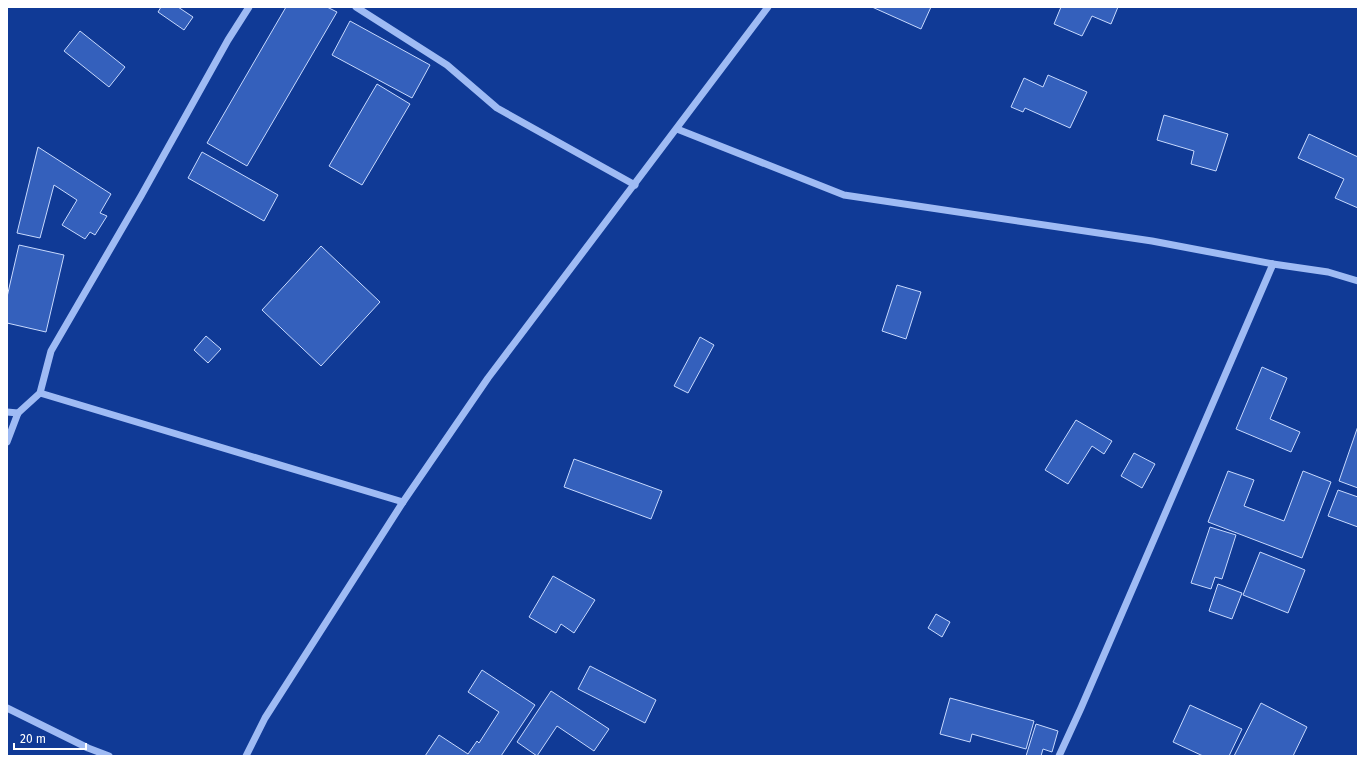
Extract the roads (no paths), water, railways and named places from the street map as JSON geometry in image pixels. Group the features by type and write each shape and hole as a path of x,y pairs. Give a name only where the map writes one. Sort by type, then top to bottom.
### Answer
{"street":[{"path":"7,442 18,413 40,393 51,352 141,196 228,40 249,7"},
{"path":"356,7 447,65 497,108 635,184"},
{"path":"246,756 265,718 403,502 488,378 768,7"},
{"path":"677,129 844,195 1152,241 1273,264 1328,272 1358,281"},
{"path":"1059,756 1273,264"},
{"path":"40,393 403,502"},
{"path":"7,412 18,413"},
{"path":"7,708 88,748 109,756"}]}
